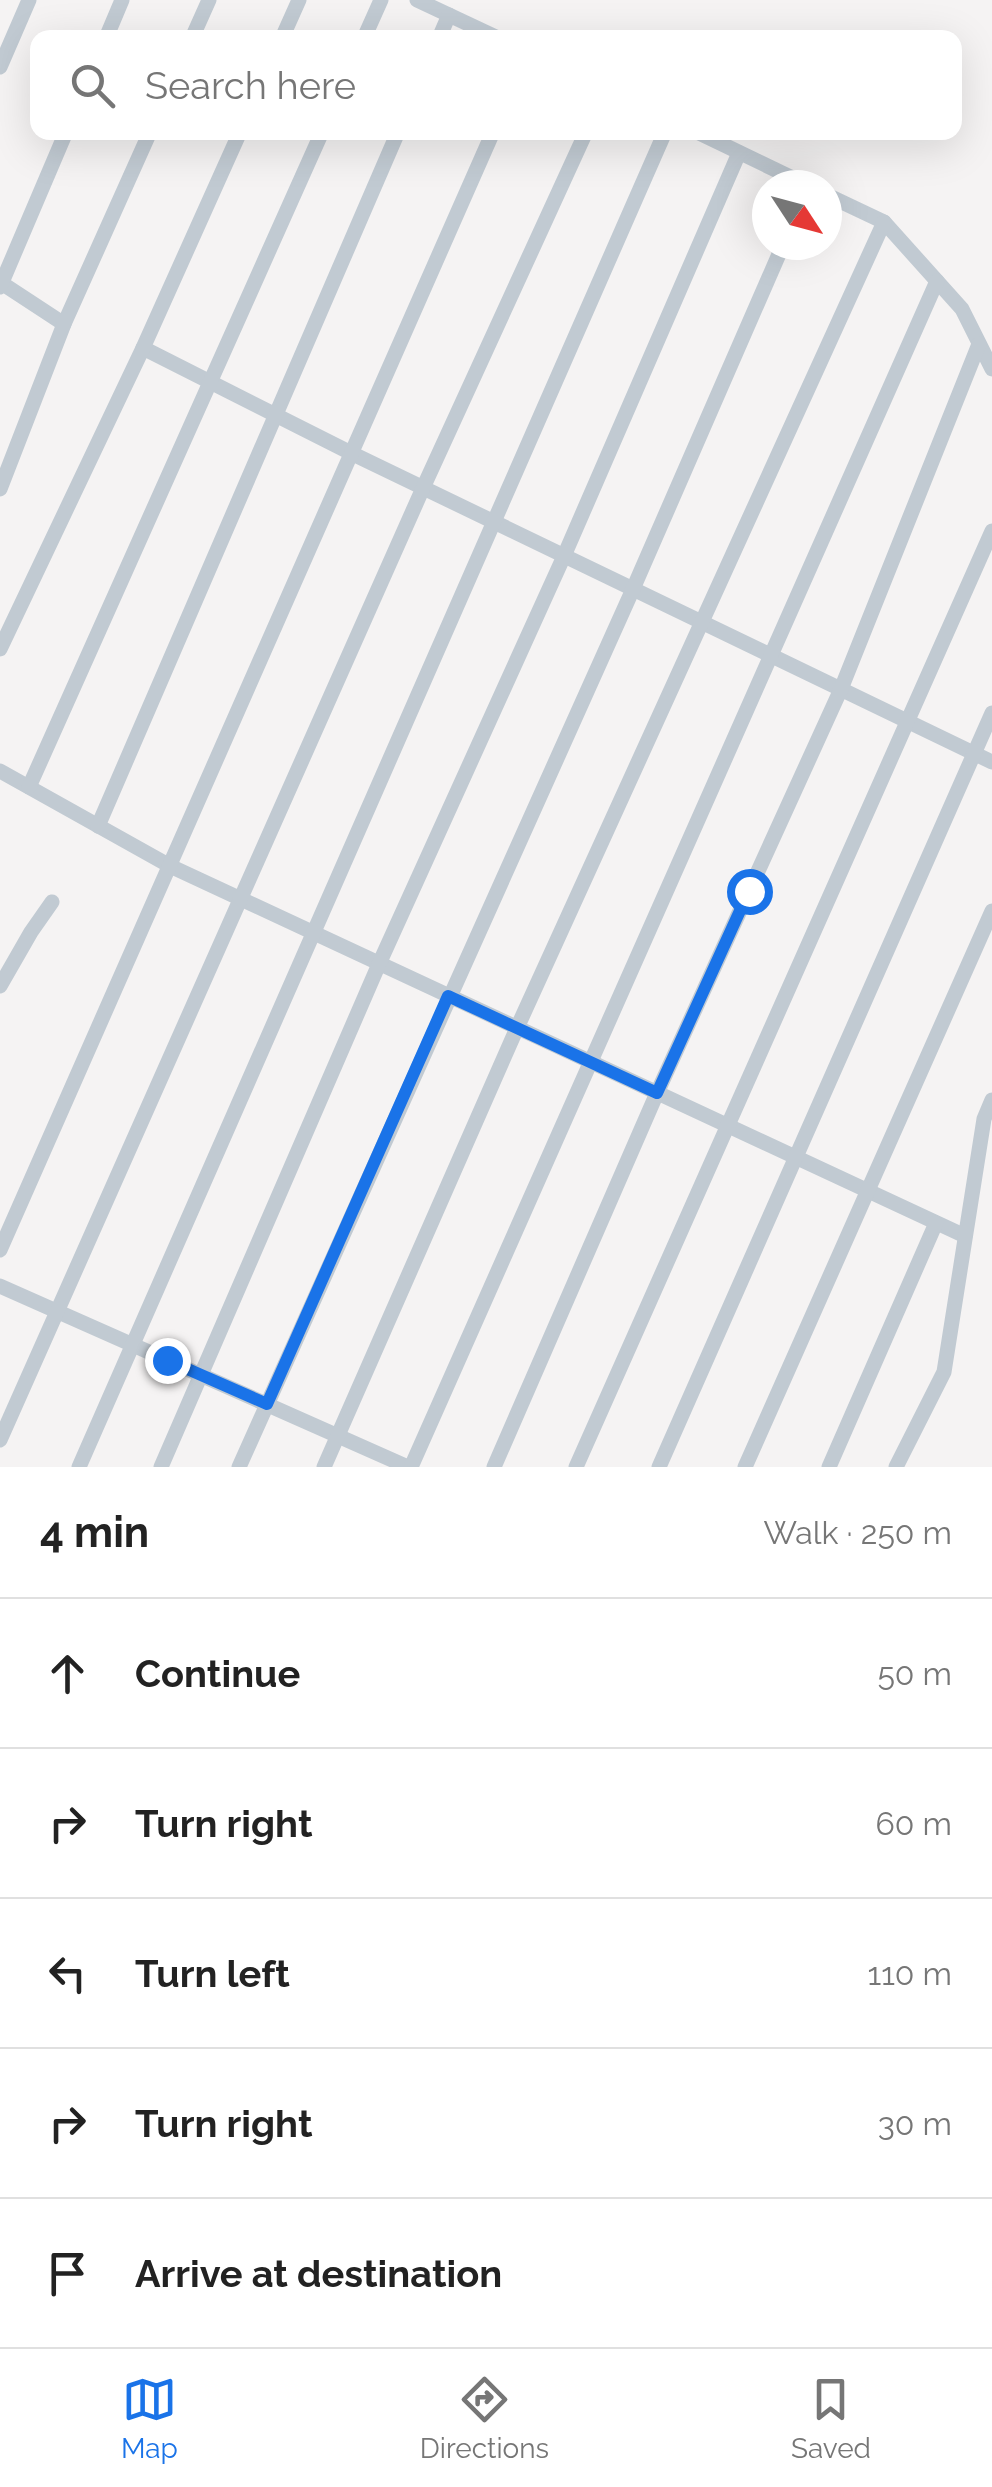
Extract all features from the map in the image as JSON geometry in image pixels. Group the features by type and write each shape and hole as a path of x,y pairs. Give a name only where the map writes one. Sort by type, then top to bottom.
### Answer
{"lane":[{"path":"0,67 29,0"},
{"path":"109,30 122,0"},
{"path":"196,30 209,0"},
{"path":"286,30 299,0"},
{"path":"368,30 381,0"},
{"path":"417,0 481,30"},
{"path":"443,30 449,15"},
{"path":"63,140 1,284 64,324"},
{"path":"0,490 64,324 146,140"},
{"path":"0,649 236,140"},
{"path":"29,787 318,140"},
{"path":"98,826 394,140"},
{"path":"0,1250 489,140"},
{"path":"0,1440 423,488 582,140"},
{"path":"79,1467 662,140"},
{"path":"713,140 775,170"},
{"path":"161,1467 738,152"},
{"path":"842,202 884,222 962,309 992,369"},
{"path":"324,1467 517,1028 884,222"},
{"path":"240,1467 776,260"},
{"path":"0,1286 409,1467 936,281"},
{"path":"494,1467 657,1093 841,689 980,344"},
{"path":"143,348 352,454 992,762"},
{"path":"576,1467 992,532"},
{"path":"659,1467 992,713"},
{"path":"0,771 170,866 965,1236"},
{"path":"0,986 52,902"},
{"path":"745,1467 992,911"},
{"path":"896,1467 944,1372 984,1119 992,1100"},
{"path":"829,1467 936,1223"}],"route":[{"path":"167,1360 267,1404 448,996 657,1093 749,891"}]}
